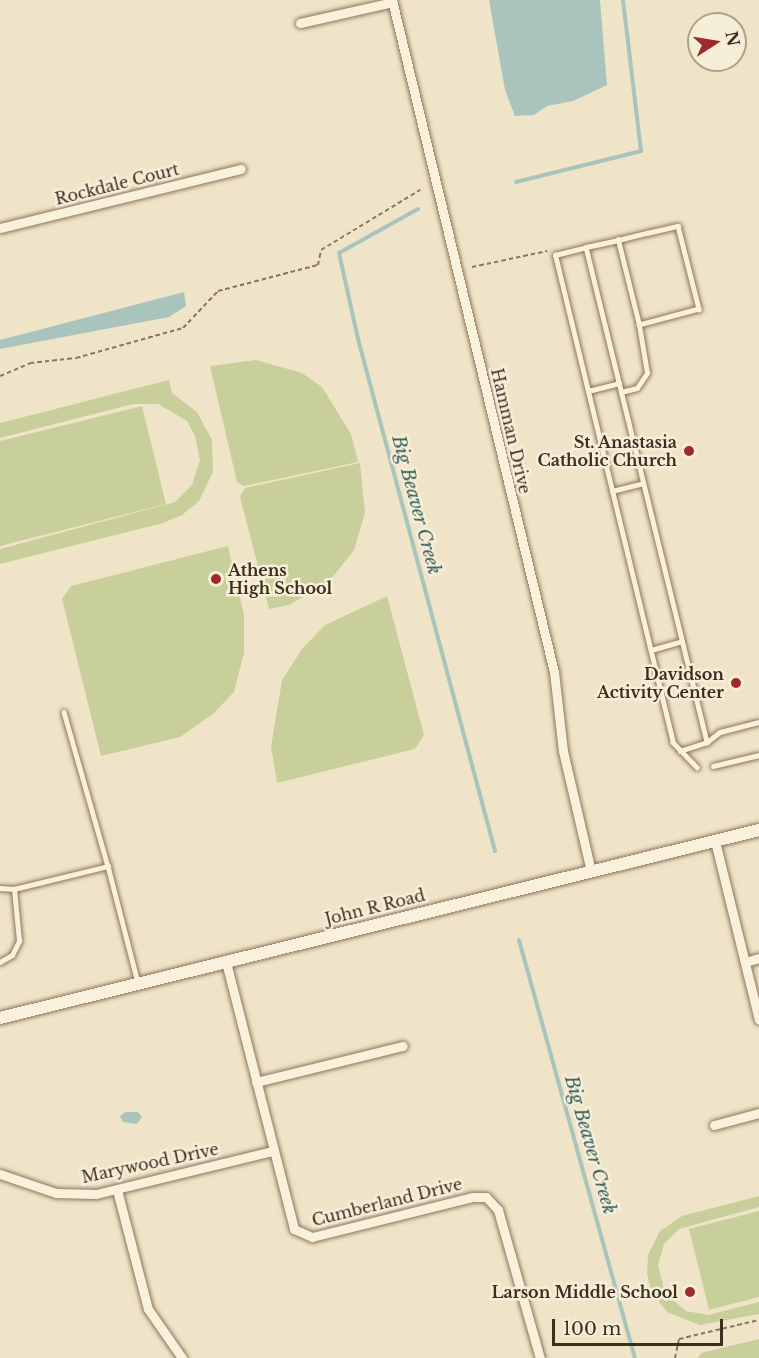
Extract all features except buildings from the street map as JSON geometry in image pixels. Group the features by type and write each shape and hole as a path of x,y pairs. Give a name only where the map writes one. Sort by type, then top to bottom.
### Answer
{"main road":[{"name":"John R Road","path":"0,1018 759,830"}],"street":[{"path":"300,23 392,1"},
{"name":"Hamman Drive","path":"392,1 554,672 563,751 591,871"},
{"name":"Rockdale Court","path":"0,228 242,169"},
{"path":"715,841 759,1020"},
{"path":"745,962 759,958"},
{"name":"Cumberland Drive","path":"226,962 291,1222 306,1237 473,1197 491,1200 498,1210 540,1358"},
{"path":"256,1082 403,1046"},
{"path":"714,1125 759,1113"},
{"name":"Marywood Drive","path":"0,1174 56,1193 83,1195 117,1190 273,1151"},
{"path":"117,1190 148,1309 182,1358"}],"lane":[{"path":"639,325 699,309 678,226 555,255 674,743 698,768"},
{"path":"618,240 639,325 647,373 637,388 621,392"},
{"path":"586,247 707,742"},
{"path":"588,392 619,383"},
{"path":"612,491 643,483"},
{"path":"651,651 682,641"},
{"path":"64,712 108,866 138,984"},
{"path":"680,751 707,742 720,732 759,722"},
{"path":"713,766 759,755"},
{"path":"0,888 14,889 108,866"},
{"path":"0,962 12,955 19,941 14,889"}],"path":[{"path":"0,376 30,363 76,358 183,327 218,291 318,265 321,250 420,190"},
{"path":"472,267 545,250 555,255"},
{"path":"675,1358 679,1339 759,1320"}],"green space":[{"path":"256,360 302,373 322,387 351,434 358,462 244,486 237,482 210,366"},
{"path":"169,380 172,393 197,412 212,440 213,472 199,501 182,515 163,523 0,564 0,549 175,502 192,485 200,460 195,436 187,421 158,404 133,404 0,438 0,423"},
{"path":"142,406 166,504 0,546 0,441"},
{"path":"360,463 365,513 354,550 328,583 289,605 269,609 240,497 245,488"},
{"path":"228,546 244,615 244,653 234,692 213,714 180,737 101,756 62,599 71,586"},
{"path":"387,596 424,735 415,749 277,783 271,747 282,680 302,649 325,625"},
{"path":"759,1196 759,1207 679,1229 664,1244 658,1265 665,1293 686,1311 708,1315 759,1302 759,1314 700,1325 667,1312 651,1291 647,1273 648,1255 660,1231 682,1216"},
{"path":"759,1211 759,1297 709,1310 689,1229"},
{"path":"759,1339 759,1358 698,1358 701,1353"}],"water":[{"path":"489,0 600,0 607,85 573,101 547,106 534,115 515,116 505,90"},
{"path":"184,292 186,306 169,317 0,349 0,340"},
{"path":"126,1112 138,1112 142,1117 137,1124 123,1122 120,1116"}],"waterway":[{"name":"Big Beaver Creek","path":"516,182 641,151 623,0"},
{"name":"Big Beaver Creek","path":"418,209 339,253 358,339 495,851"},
{"name":"Big Beaver Creek","path":"519,940 635,1358"}],"place":[{"name":"St. Anastasia Catholic Church","path":"689,451"},
{"name":"Athens High School","path":"216,579"},
{"name":"Davidson Activity Center","path":"736,683"},
{"name":"Larson Middle School","path":"690,1292"}]}
